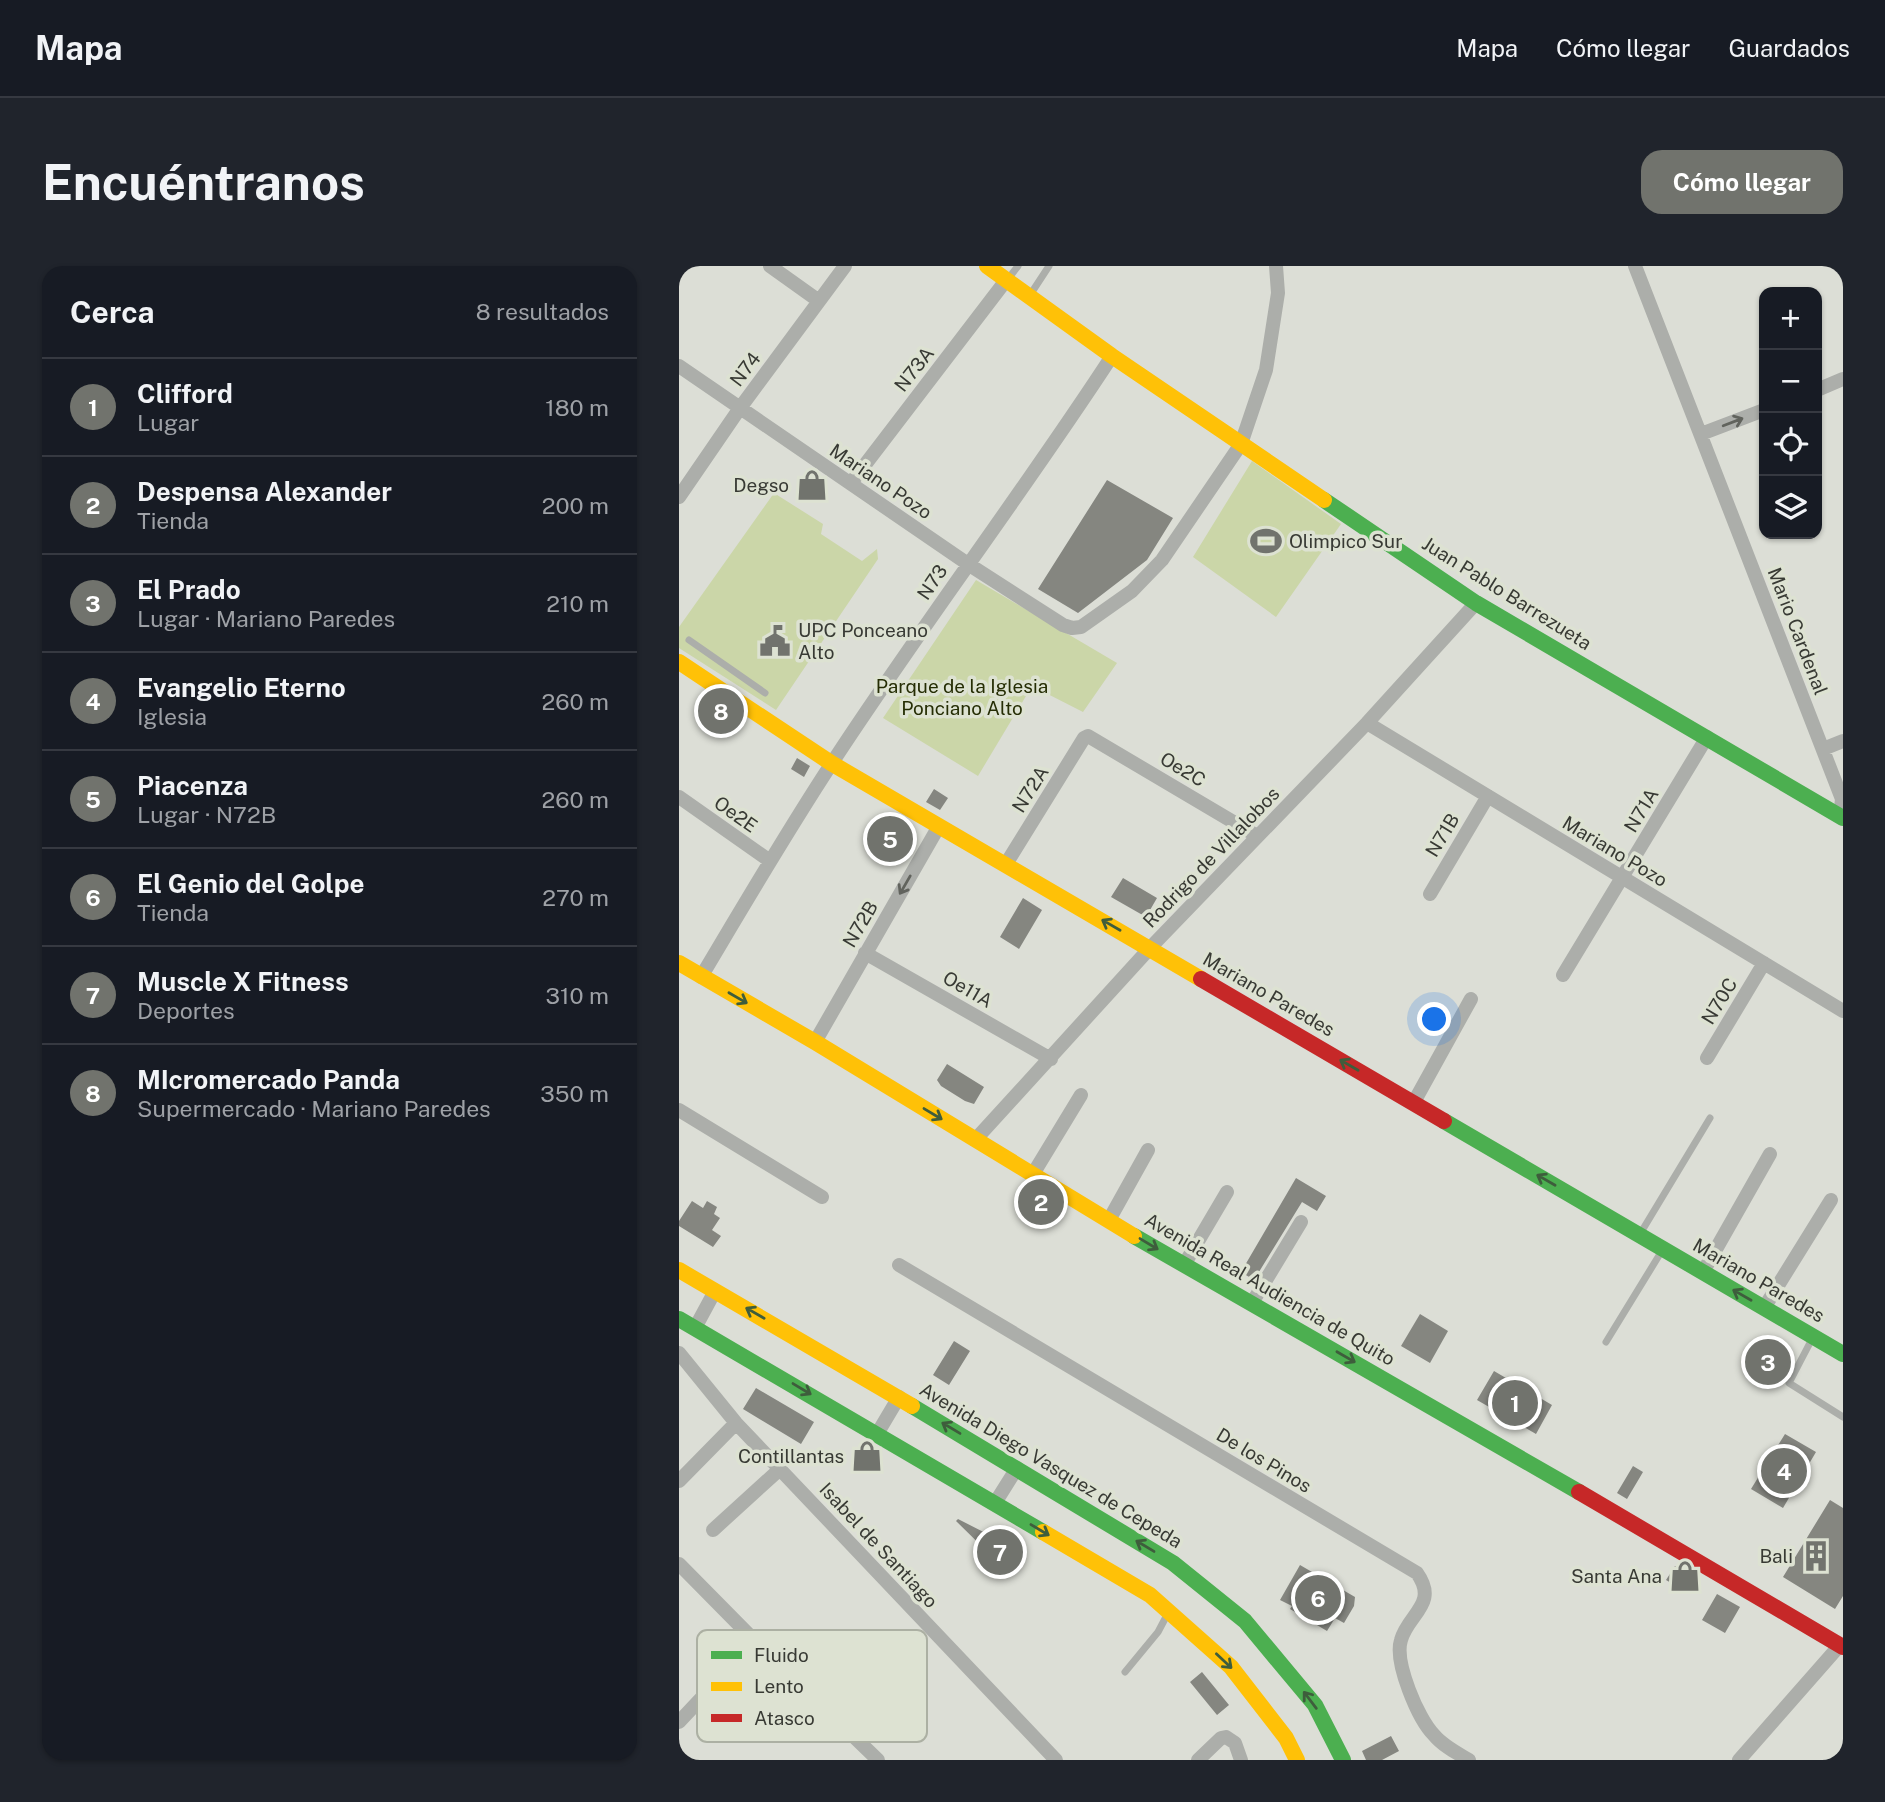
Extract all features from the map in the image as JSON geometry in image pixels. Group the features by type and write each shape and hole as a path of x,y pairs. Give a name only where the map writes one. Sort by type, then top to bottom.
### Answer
{"main road":[{"name":"Juan Pablo Barrezueta","path":"987,266 1112,356 1476,603 1840,816"},
{"name":"Mariano Paredes","path":"679,662 831,763 1663,1249 1704,1269 1843,1354"},
{"name":"Avenida Real Audiencia de Quito","path":"679,963 1184,1265 1842,1645"},
{"name":"Avenida Diego Vasquez de Cepeda","path":"679,1270 899,1397 1173,1563 1245,1621 1315,1704 1343,1760"},
{"path":"679,1319 1150,1595 1231,1667 1286,1738 1297,1760"}],"street":[{"path":"770,266 819,301"},
{"name":"N74","path":"679,497 740,408 845,266"},
{"path":"1241,444 1266,370 1278,293 1276,266"},
{"name":"Mario Cardenal","path":"1635,266 1842,799 1840,816"},
{"name":"N73A","path":"851,483 1007,279"},
{"name":"N73","path":"701,977 831,763 968,564 1044,460 1112,356"},
{"name":"Mariano Pozo","path":"679,366 968,564 1063,625 1072,628 1081,627 1101,615 1132,591 1154,568 1182,533 1241,444"},
{"path":"1822,388 1843,379"},
{"path":"1702,434 1759,412"},
{"name":"Rodrigo de Villalobos","path":"975,1140 1150,948 1367,723 1476,603"},
{"name":"Mariano Pozo","path":"1367,723 1843,1012"},
{"name":"Oe2C","path":"1088,736 1258,836"},
{"name":"N72A","path":"1006,864 1084,738 1088,736"},
{"name":"N71A","path":"1563,975 1707,737"},
{"path":"1823,750 1843,741"},
{"name":"N71B","path":"1430,894 1488,796"},
{"name":"Oe2E","path":"679,797 770,861"},
{"name":"N72B","path":"815,1042 939,826"},
{"name":"Oe11A","path":"866,953 1051,1059"},
{"name":"N70C","path":"1707,1058 1764,964"},
{"path":"1413,1102 1471,999"},
{"path":"1033,1174 1081,1095"},
{"path":"679,1110 822,1197"},
{"path":"1109,1220 1148,1150"},
{"path":"1704,1269 1770,1154"},
{"path":"1184,1265 1227,1192"},
{"path":"1764,1308 1831,1200"},
{"path":"1252,1303 1301,1222"},
{"name":"De los Pinos","path":"899,1265 1417,1573 1426,1591 1424,1600 1401,1637 1401,1665 1424,1724 1436,1738 1469,1760"},
{"path":"695,1328 715,1291"},
{"name":"Isabel de Santiago","path":"679,1353 736,1423 1056,1760"},
{"path":"877,1434 899,1397"},
{"path":"679,1481 736,1423"},
{"path":"995,1503 1017,1468"},
{"path":"713,1530 780,1469"},
{"path":"679,1564 744,1630"},
{"path":"1744,1758 1842,1645"},
{"path":"679,1722 697,1703"},
{"path":"1198,1760 1226,1737 1235,1743 1241,1760"},
{"path":"859,1742 878,1760"}],"lane":[{"path":"1007,279 1018,266"},
{"path":"1030,296 1049,266"},
{"path":"689,640 765,693"},
{"path":"717,688 729,670"},
{"path":"1639,1235 1710,1118"},
{"path":"1606,1342 1663,1249"},
{"path":"1813,1336 1789,1383 1843,1417"},
{"path":"1125,1672 1158,1632 1169,1612"}],"green space":[{"name":"Olimpico Sur","path":"1252,461 1341,524 1276,617 1193,557"},
{"path":"774,493 823,524 821,534 862,561 877,549 878,559 776,710 679,648 679,627"},
{"name":"Parque de la Iglesia Ponciano Alto","path":"976,580 1117,663 1083,712 1032,686 978,776 883,718"}],"building":[{"path":"1107,480 1173,518 1147,560 1078,613 1038,589"},
{"path":"797,758 810,766 804,777 791,769"},
{"path":"934,789 948,798 940,810 926,802"},
{"path":"883,820 911,837 898,858 870,842"},
{"path":"1123,878 1157,898 1146,917 1111,897"},
{"path":"1023,898 1042,910 1019,949 1000,937"},
{"path":"947,1064 984,1087 974,1104 941,1086 937,1080"},
{"path":"1296,1178 1326,1196 1317,1211 1302,1202 1254,1280 1241,1272"},
{"path":"1031,1190 1058,1207 1049,1221 1023,1204"},
{"path":"692,1201 703,1208 707,1201 717,1207 714,1214 720,1218 712,1230 721,1236 713,1247 679,1226 679,1221"},
{"path":"1420,1314 1448,1331 1430,1363 1401,1346"},
{"path":"1764,1337 1791,1353 1771,1387 1744,1371"},
{"path":"954,1341 970,1351 949,1385 933,1375"},
{"path":"1494,1371 1552,1405 1536,1434 1477,1400"},
{"path":"756,1388 814,1422 801,1444 743,1409"},
{"path":"1785,1434 1816,1452 1783,1508 1751,1489"},
{"path":"1633,1466 1643,1472 1627,1499 1617,1493"},
{"name":"Bali","path":"1830,1500 1843,1508 1843,1596 1835,1609 1783,1577"},
{"path":"958,1519 1007,1544 1013,1560 1009,1573 956,1521"},
{"path":"1300,1565 1355,1597 1354,1606 1344,1623 1335,1618 1327,1631 1280,1600"},
{"path":"1675,1566 1694,1578 1685,1591 1666,1580"},
{"path":"1717,1594 1740,1607 1725,1633 1702,1620"},
{"path":"1202,1672 1229,1705 1217,1715 1190,1682"},
{"path":"1391,1736 1399,1751 1382,1760 1366,1760 1362,1751"}],"traffic: fast":[{"path":"1324,500 1476,603 1843,818"},
{"path":"1444,1121 1843,1354"},
{"path":"1134,1236 1579,1492"},
{"path":"679,1319 1043,1532"},
{"path":"912,1406 1173,1563 1245,1621 1315,1705 1343,1760"}],"traffic: slow":[{"path":"987,266 1112,356 1324,500"},
{"path":"679,662 831,763 1201,979"},
{"path":"679,963 815,1042 1134,1236"},
{"path":"679,1270 912,1406"},
{"path":"1043,1532 1150,1595 1231,1667 1286,1738 1297,1760"}],"traffic: jam":[{"path":"1201,979 1444,1121"},
{"path":"1579,1492 1843,1647"}],"place":[{"name":"Degso","path":"812,485"},
{"name":"Olimpico Sur","path":"1266,541"},
{"name":"UPC Ponceano Alto","path":"775,641"},
{"name":"MIcromercado Panda","path":"721,711"},
{"name":"Piacenza","path":"890,839"},
{"name":"Despensa Alexander","path":"1041,1202"},
{"name":"El Prado","path":"1768,1362"},
{"name":"Clifford","path":"1515,1403"},
{"name":"Contillantas","path":"867,1456"},
{"name":"Evangelio Eterno","path":"1784,1471"},
{"name":"Muscle X Fitness","path":"1000,1552"},
{"name":"Bali","path":"1816,1556"},
{"name":"Santa Ana","path":"1685,1576"},
{"name":"El Genio del Golpe","path":"1318,1598"}]}
